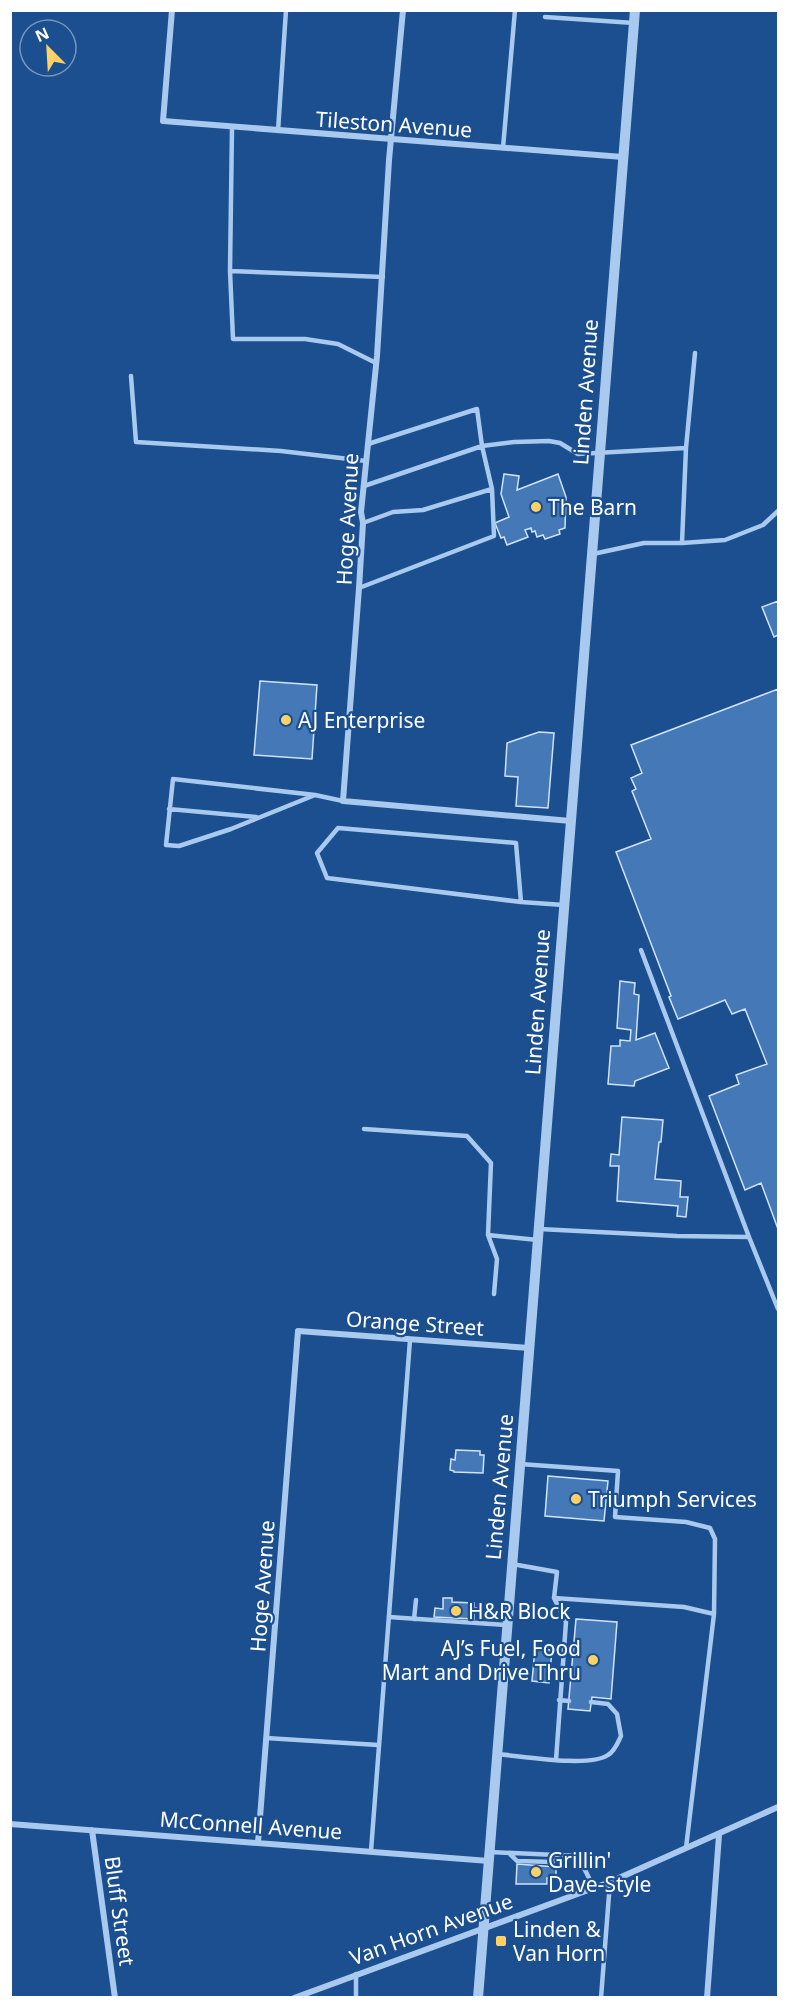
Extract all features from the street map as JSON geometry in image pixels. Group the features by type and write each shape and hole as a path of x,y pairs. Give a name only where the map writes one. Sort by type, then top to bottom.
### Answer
{"street":[{"name":"Tileston Avenue","path":"172,10 163,122 623,157"},
{"name":"Hoge Avenue","path":"343,801 359,588 363,523 361,512 376,363 391,140 403,10"},
{"name":"Linden Avenue","path":"478,1998 635,10"},
{"path":"343,801 571,821"},
{"name":"Hoge Avenue","path":"258,1843 298,1331"},
{"name":"Orange Street","path":"298,1331 530,1348"},
{"name":"Van Horn Avenue","path":"296,1997 610,1882 778,1807"},
{"name":"McConnell Avenue","path":"10,1824 371,1851 490,1856"},
{"name":"Bluff Street","path":"92,1830 115,1998"},
{"path":"707,1998 719,1835"}],"lane":[{"path":"278,131 286,10"},
{"path":"503,148 515,10"},
{"path":"545,17 634,23"},
{"path":"232,128 230,271 233,339 305,339 338,344 376,363"},
{"path":"230,271 383,277"},
{"path":"682,543 686,448 695,353"},
{"path":"131,376 136,442 281,451 366,461"},
{"path":"359,588 494,536 492,489 482,446 477,409 368,444"},
{"path":"363,486 482,446 514,442 560,443 578,454 686,448"},
{"path":"363,523 393,512 423,510 492,489"},
{"path":"593,554 644,543 725,540 763,525 778,511"},
{"path":"315,795 231,829 179,846 165,845 173,779 315,795 343,801"},
{"path":"170,809 256,817"},
{"path":"521,902 516,843 338,828 317,853 327,878 521,902 564,905"},
{"path":"641,950 778,1309"},
{"path":"364,1130 467,1136 491,1163 488,1234 497,1259 494,1294"},
{"path":"488,1234 749,1238"},
{"path":"371,1851 410,1340"},
{"path":"520,1464 618,1471 615,1517 686,1522 710,1528 716,1539 714,1614 686,1848"},
{"path":"512,1564 557,1572 554,1598 566,1622 556,1760"},
{"path":"554,1598 684,1607 714,1614"},
{"path":"414,1619 416,1600"},
{"path":"389,1617 508,1625"},
{"path":"559,1700 569,1701"},
{"path":"497,1754 584,1761 600,1759 610,1754 621,1736 617,1714 608,1704 591,1702"},
{"path":"266,1738 378,1745"},
{"path":"490,1856 509,1853 578,1856 594,1888"},
{"path":"601,1998 610,1882"},
{"path":"356,1974 356,1998"}],"building":[{"name":"The Barn","path":"504,474 519,476 517,490 558,474 566,497 565,528 559,530 560,534 545,539 543,535 537,537 531,528 525,530 528,537 507,545 504,537 501,538 495,523 509,517 501,494"},
{"path":"778,601 778,635 774,637 762,607"},
{"name":"AJ Enterprise","path":"260,681 317,685 312,759 254,755"},
{"path":"778,689 778,1229 761,1183 745,1190 709,1096 739,1084 736,1075 767,1064 745,1009 732,1014 725,1000 678,1019 616,852 651,839 632,791 636,789 631,778 642,773 631,745"},
{"path":"539,732 554,733 548,808 516,806 518,777 505,776 507,743"},
{"path":"620,981 635,983 634,994 639,995 636,1040 655,1033 669,1068 635,1081 634,1086 608,1084 611,1046 620,1046 620,1040 630,1041 631,1030 617,1028"},
{"path":"622,1117 663,1120 655,1179 681,1181 680,1197 688,1197 686,1217 677,1216 678,1206 617,1201 619,1166 610,1166 611,1154 619,1155"},
{"path":"456,1450 480,1451 480,1455 484,1455 483,1473 450,1470 451,1459 455,1460"},
{"name":"Triumph Services","path":"548,1476 608,1481 604,1521 545,1516"},
{"name":"H&R Block","path":"443,1598 452,1598 452,1602 474,1603 474,1608 477,1608 474,1619 434,1617 435,1608 443,1609"},
{"name":"AJ’s Fuel, Food Mart and Drive Thru","path":"576,1619 617,1622 611,1699 592,1697 590,1711 568,1709"},
{"path":"535,1649 552,1650 549,1683 532,1681"},
{"name":"Grillin' Dave-Style","path":"517,1864 556,1867 556,1878 547,1878 547,1884 516,1884"}],"place":[{"name":"The Barn","path":"536,507"},
{"name":"AJ Enterprise","path":"286,720"},
{"name":"Triumph Services","path":"576,1499"},
{"name":"H&R Block","path":"456,1611"},
{"name":"AJ’s Fuel, Food Mart and Drive Thru","path":"593,1660"},
{"name":"Grillin' Dave-Style","path":"536,1872"},
{"name":"Linden & Van Horn","path":"501,1941"}]}
